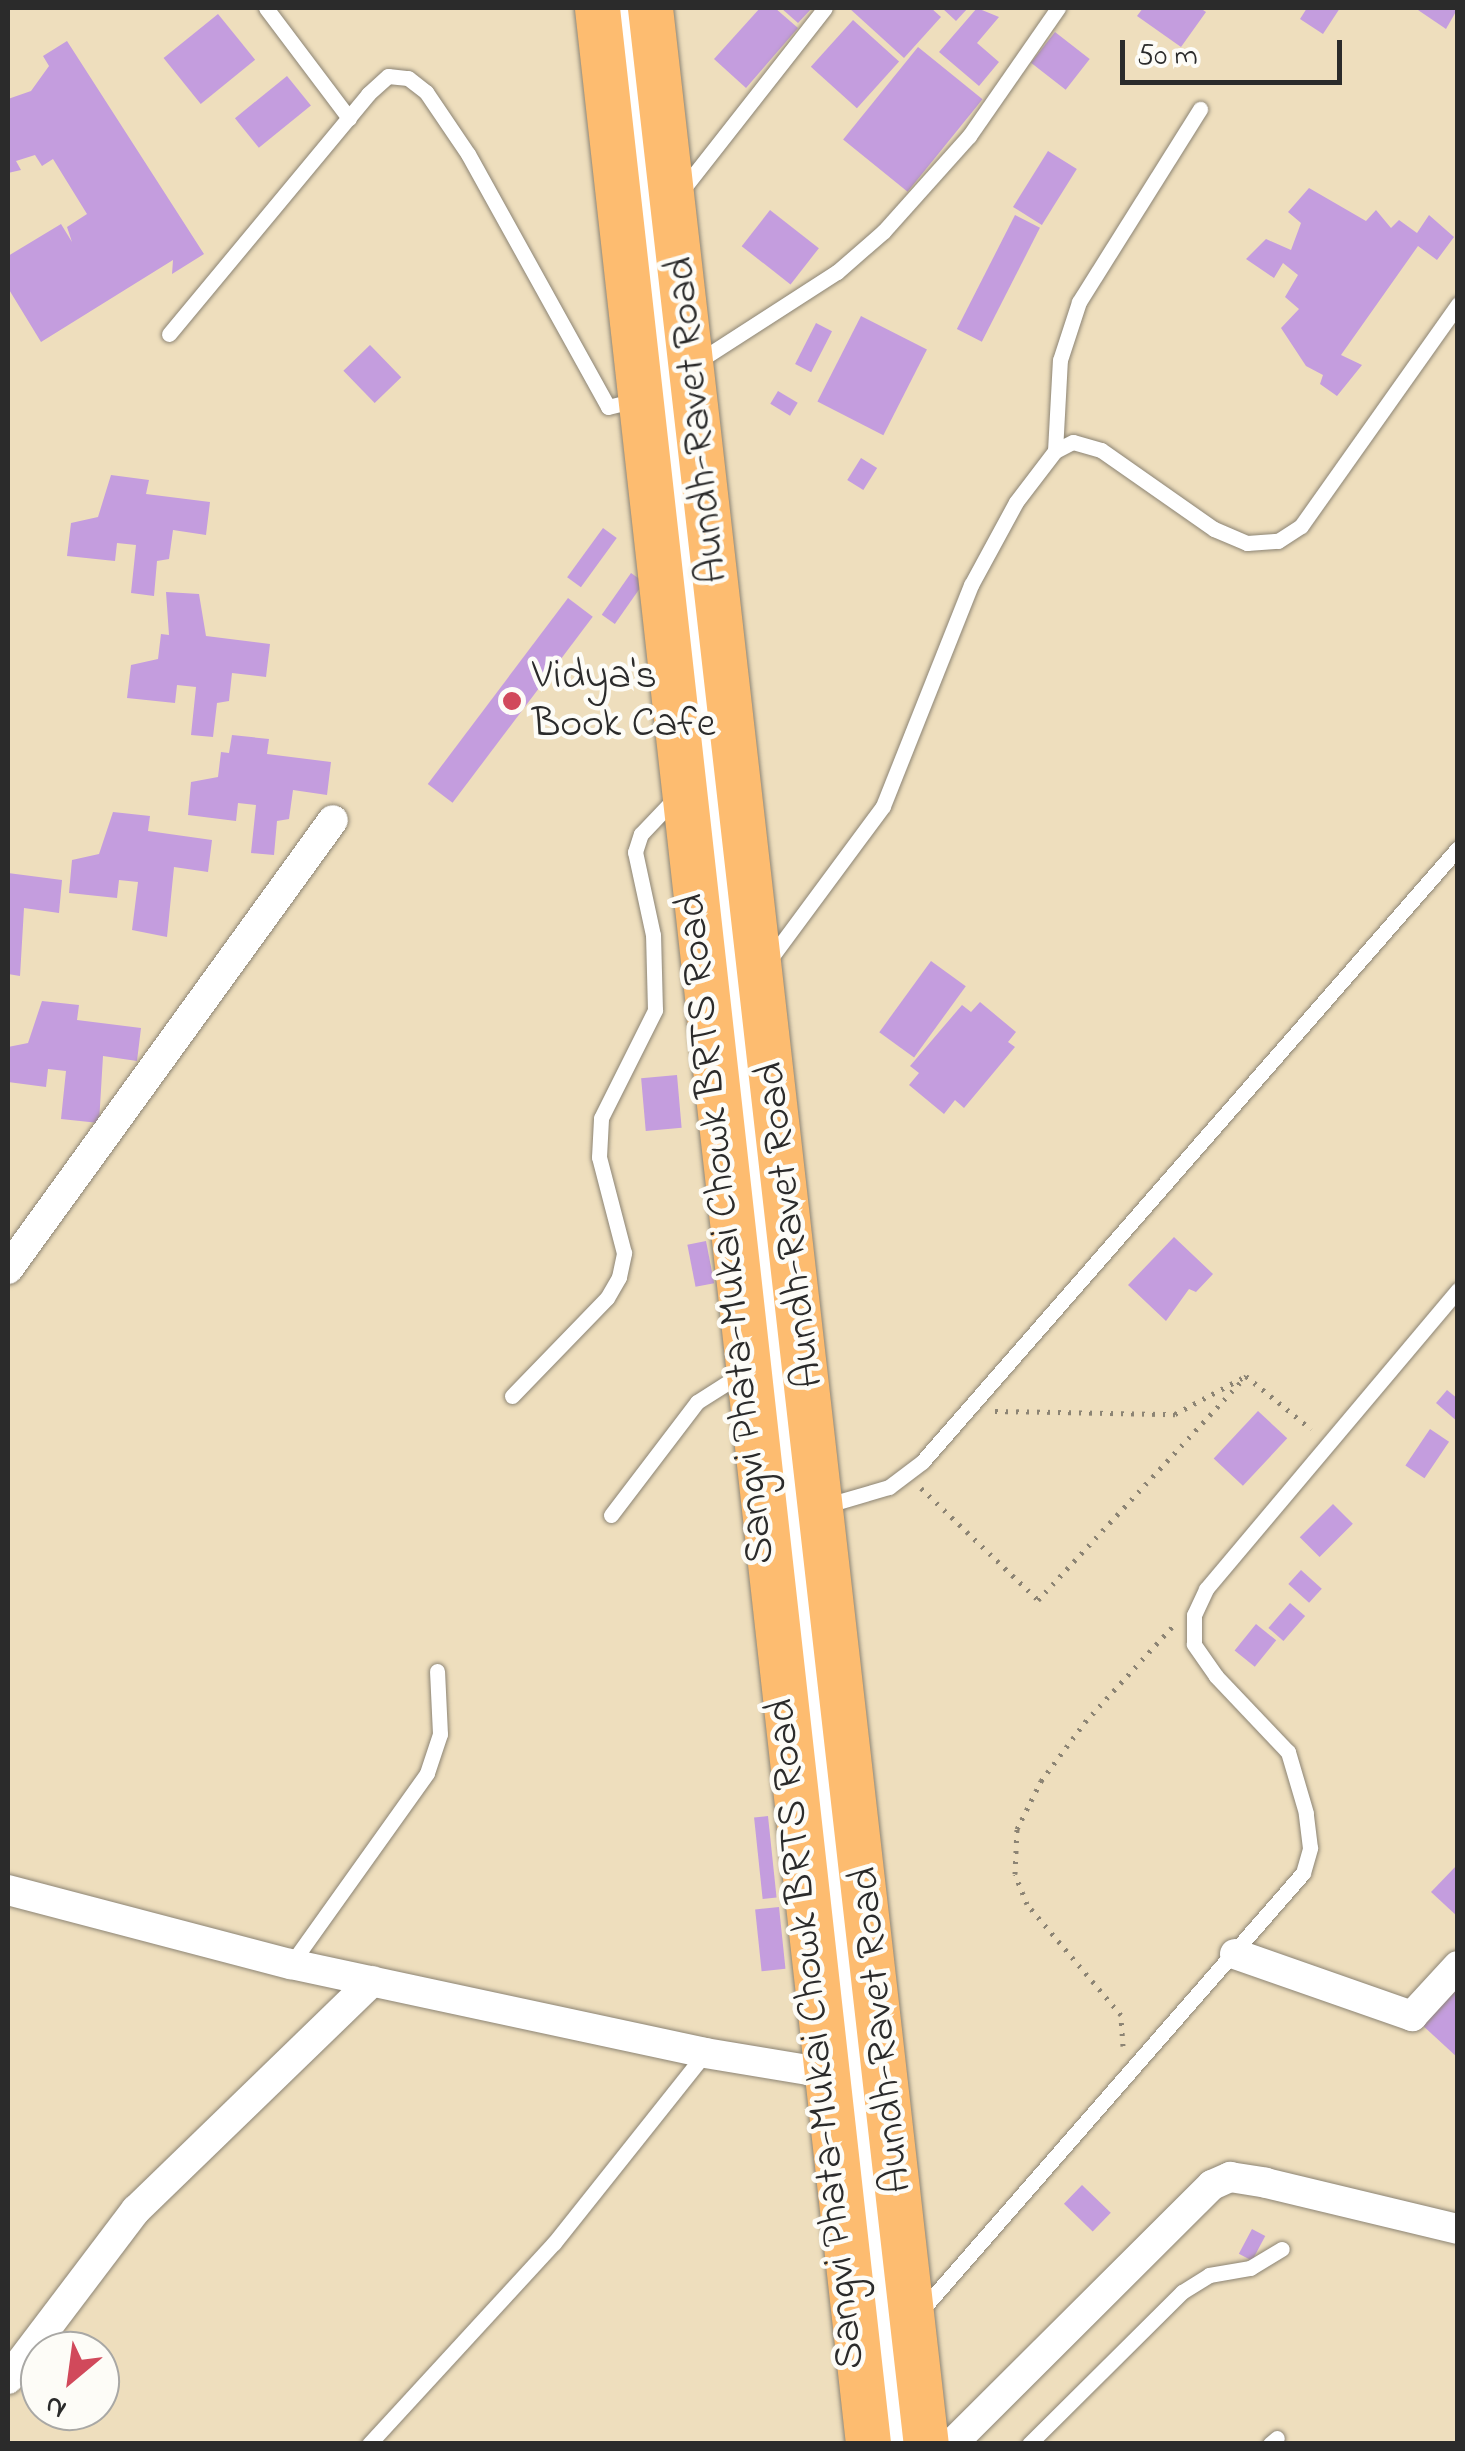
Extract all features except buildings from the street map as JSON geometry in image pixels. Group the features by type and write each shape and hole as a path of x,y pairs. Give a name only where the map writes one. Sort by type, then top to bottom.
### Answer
{"main road":[{"name":"Aundh-Ravet Road","path":"597,8 667,383 762,970 824,1506 857,2080 868,2444"},
{"name":"Aundh-Ravet Road","path":"650,8 674,202 667,383 685,789 749,1370 857,2080 913,2320 926,2444"}],"street":[{"path":"8,1269 334,820"},
{"path":"8,1890 291,1964 705,2053 857,2080"},
{"path":"1235,1954 1412,2016 1458,1966"},
{"path":"8,2378 136,2210 372,1982"},
{"path":"952,2444 1212,2185 1230,2177 1458,2229"}],"lane":[{"path":"266,8 349,118"},
{"name":"Sangvi Phata-Mukai Chowk BRTS Road","path":"622,8 897,2444"},
{"path":"674,202 825,8"},
{"path":"169,334 388,76 408,78 426,92 468,154 608,407 667,383 837,272 884,231 969,136 1058,8"},
{"path":"1055,451 1060,360 1079,302 1200,109"},
{"path":"762,970 883,806 970,585 1016,502 1055,451 1073,442 1101,450 1214,529 1247,543 1278,541 1302,526 1458,304"},
{"path":"512,1396 607,1298 619,1277 624,1253 599,1157 600,1118 655,1010 657,978 635,852 640,834 685,789"},
{"path":"824,1506 867,1496 906,1474 969,1411 1458,848"},
{"path":"913,2320 1303,1873 1310,1848 1288,1752 1194,1644 1194,1616 1206,1590 1458,1290"},
{"path":"610,1515 696,1402 749,1370"},
{"path":"291,1964 427,1773 440,1734 437,1671"},
{"path":"369,2444 554,2243 705,2053"},
{"path":"1029,2444 1182,2292 1209,2275 1250,2268 1282,2249"}],"path":[{"path":"969,1411 1175,1414 1246,1376"},
{"path":"1246,1376 1328,1444"},
{"path":"906,1474 1038,1600 1246,1376"},
{"path":"1121,2084 1121,2015 1027,1904 1015,1874 1017,1828 1041,1782 1085,1722 1206,1590"}],"place":[{"name":"Vidya's Book Cafe","path":"512,701"}]}
